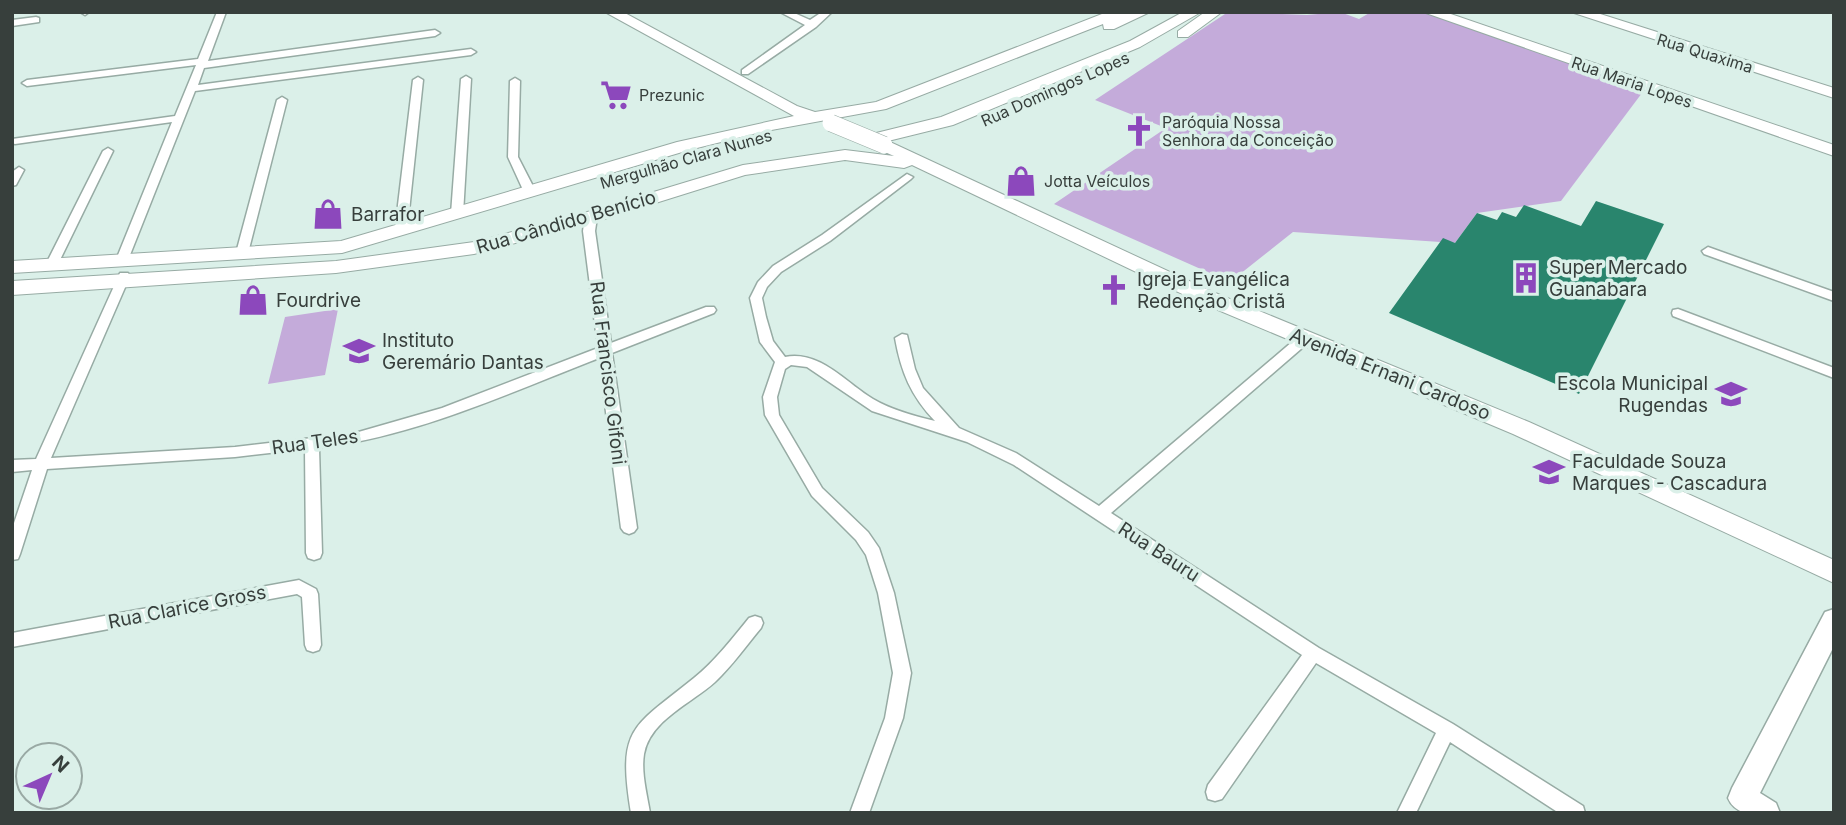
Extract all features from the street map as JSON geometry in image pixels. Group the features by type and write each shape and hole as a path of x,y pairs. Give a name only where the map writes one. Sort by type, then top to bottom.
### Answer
{"main road":[{"path":"612,12 802,115 826,120 893,102 1121,12"},
{"name":"Avenida Ernani Cardoso","path":"636,12 826,120 1304,339 1521,428 1834,572"},
{"name":"Mergulhão Clara Nunes","path":"342,247 401,239 472,221 764,135 879,116 1143,12"},
{"name":"Mergulhão Clara Nunes","path":"413,254 502,232 742,159 897,136 930,127 1135,44 1194,12"},
{"name":"Rua Domingos Lopes","path":"886,146 932,143 1182,34 1215,12"},
{"name":"Rua Maria Lopes","path":"1430,12 1834,151"},
{"name":"Rua Quaxima","path":"1577,12 1834,93"},
{"name":"Rua Quaxima","path":"1614,12 1834,80"},
{"path":"683,146 751,118 761,110 760,93"},
{"name":"Rua Cândido Benício","path":"12,288 242,253 342,247 683,146 761,127 826,120"},
{"name":"Rua Cândido Benício","path":"12,267 52,264 122,272 336,267 413,254 493,245 743,170 831,157 876,158 946,175"}],"street":[{"path":"12,554 41,464 122,272 222,12"},
{"path":"784,12 813,24"},
{"path":"745,72 828,12"},
{"path":"12,23 36,20"},
{"path":"27,83 435,33"},
{"path":"194,88 471,52"},
{"path":"457,214 466,79"},
{"path":"401,230 418,80"},
{"path":"515,81 513,157 530,192"},
{"path":"242,253 282,100"},
{"path":"15,141 181,118"},
{"path":"52,264 107,151"},
{"path":"12,183 19,170"},
{"path":"782,362 768,342 760,317 756,298 762,285 777,269 826,238 907,177"},
{"name":"Rua Francisco Gifoni","path":"591,217 589,231 629,528"},
{"path":"1708,251 1834,297"},
{"name":"Rua Teles","path":"12,466 313,445 355,438 421,420 710,310"},
{"path":"1678,313 1834,373"},
{"path":"902,338 909,377 918,393 956,432"},
{"name":"Rua Bauru","path":"1304,339 1100,514 1313,653 1447,730 1576,813"},
{"path":"782,362 806,360 872,405 990,445 1100,514"},
{"path":"782,362 770,397 772,415 817,492 862,536 873,553 886,593 902,673 894,718 859,813"},
{"path":"313,445 314,553"},
{"name":"Rua Clarice Gross","path":"12,640 290,587 305,589 310,594 313,645"},
{"path":"1766,813 1739,805 1834,620"},
{"path":"641,813 634,767 635,751 645,731 668,706 708,677 755,623"},
{"path":"1215,792 1313,653"},
{"path":"1406,813 1447,730"}],"shaded area":[{"path":"1228,12 1307,15 1340,12 1359,19 1371,12 1424,12 1645,89 1561,201 1477,213 1455,243 1293,232 1230,282 1054,204 1166,128 1095,100"},
{"path":"338,309 325,375 268,384 285,317"}],"building":[{"name":"Super Mercado Guanabara","path":"1596,201 1664,224 1579,394 1389,313 1443,238 1455,243 1477,213 1497,220 1502,212 1516,217 1524,205 1581,226"}],"place":[{"name":"Prezunic","path":"616,95"},
{"name":"Paróquia Nossa Senhora da Conceição","path":"1139,131"},
{"name":"Jotta Veículos","path":"1021,181"},
{"name":"Barrafor","path":"328,214"},
{"name":"Super Mercado Guanabara","path":"1526,278"},
{"name":"Igreja Evangélica Redenção Cristã","path":"1114,290"},
{"name":"Fourdrive","path":"253,300"},
{"name":"Instituto Geremário Dantas","path":"359,351"},
{"name":"Escola Municipal Rugendas","path":"1731,394"},
{"name":"Faculdade Souza Marques - Cascadura","path":"1549,472"}]}
